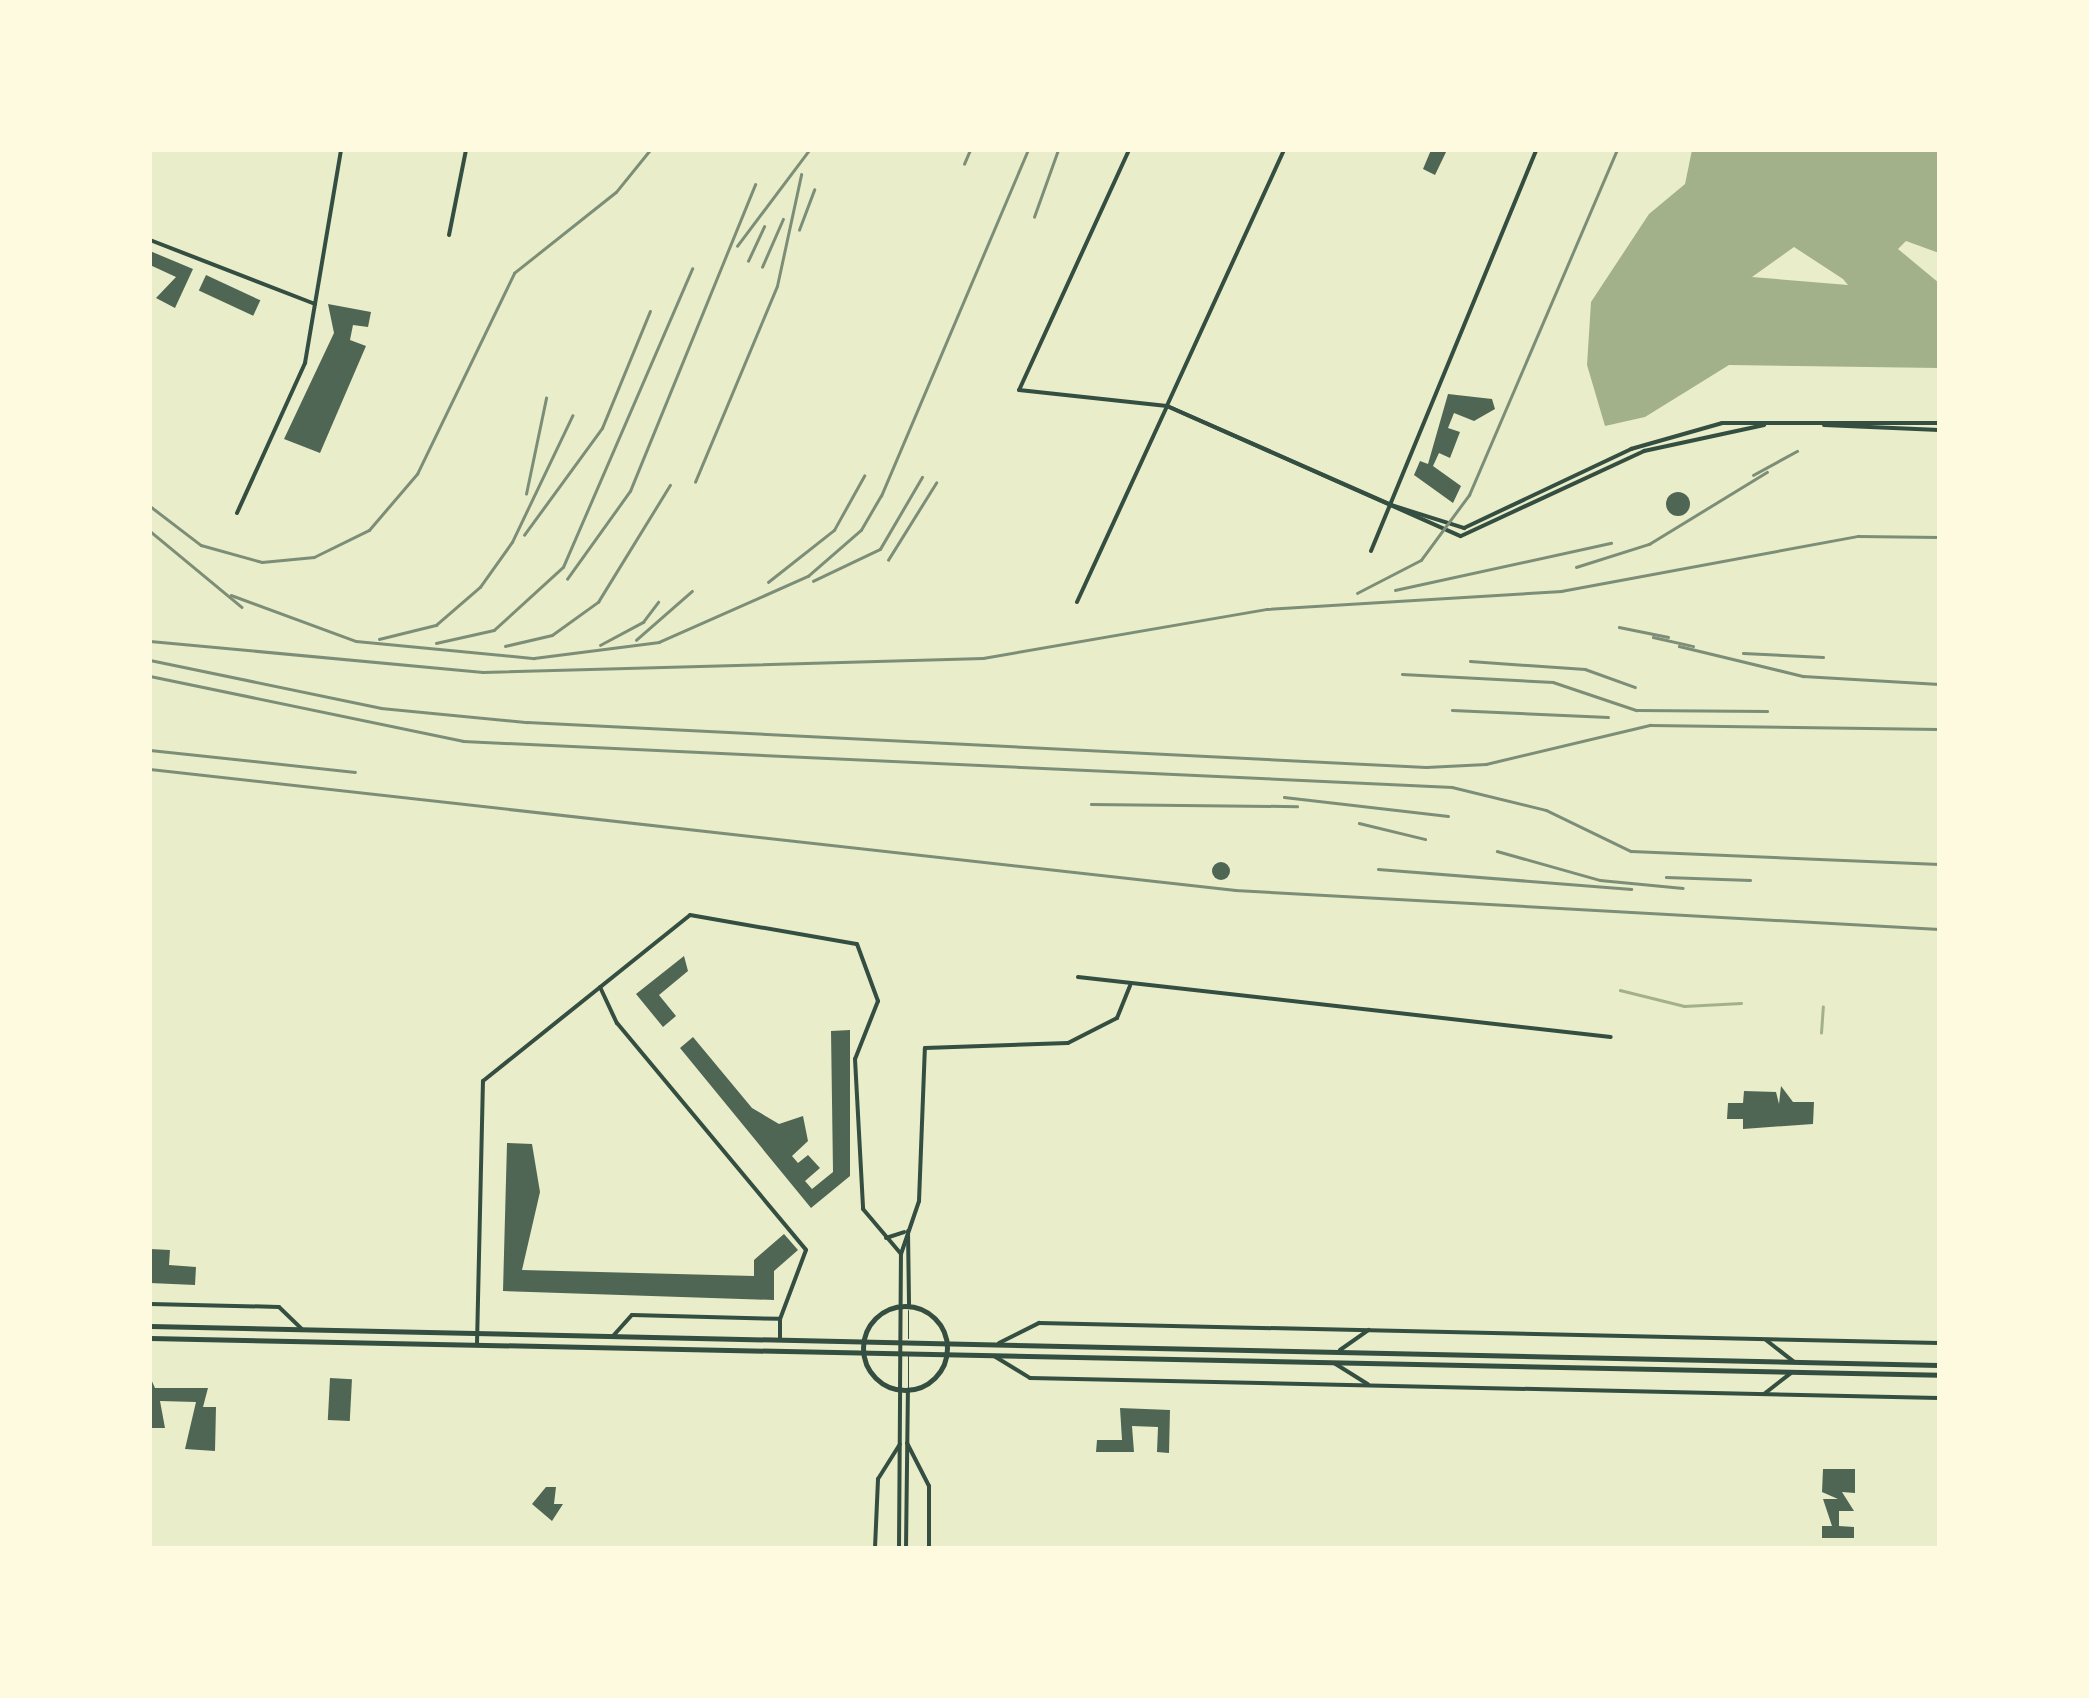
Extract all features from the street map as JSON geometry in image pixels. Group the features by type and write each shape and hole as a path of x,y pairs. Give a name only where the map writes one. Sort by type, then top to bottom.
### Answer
{"main road":[{"path":"905,1306 932,1316 947,1344 947,1354 935,1376 908,1392 874,1376 863,1353 876,1318 905,1306"},
{"path":"150,1326 1939,1365"},
{"path":"150,1338 1939,1375"},
{"path":"1280,1351 1280,1361"},
{"path":"1852,1363 1852,1374"}],"street":[{"path":"237,513 302,372 341,150"},
{"path":"449,236 466,150"},
{"path":"1129,150 1019,390 1167,406 1389,508 1464,528 1631,449 1722,424 1939,427"},
{"path":"1076,602 1284,150"},
{"path":"1372,551 1536,150"},
{"path":"150,240 315,304"},
{"path":"477,1344 482,1082 690,915 765,934 853,938 878,1001 854,1060 857,1155 864,1213 901,1254"},
{"path":"1078,976 1130,985 1611,1037"},
{"path":"905,1306 901,1254 919,1201 925,1048 1068,1044 1118,1018 1130,985"},
{"path":"600,986 617,1023 806,1250 780,1319 780,1340"},
{"path":"886,1238 906,1230"},
{"path":"902,1548 900,1391 906,1230"},
{"path":"150,1304 278,1307 302,1330"},
{"path":"613,1336 632,1315 780,1319"},
{"path":"996,1344 1039,1323 1939,1343"},
{"path":"1336,1352 1369,1330"},
{"path":"1764,1338 1794,1362"},
{"path":"994,1356 1030,1378 1939,1398"},
{"path":"1334,1362 1371,1386"},
{"path":"1764,1394 1792,1372"},
{"path":"902,1548 908,1392"},
{"path":"907,1442 929,1490 928,1548"},
{"path":"875,1548 878,1479 900,1444"}],"lane":[{"path":"904,1354 908,1392"}],"shaded area":[{"path":"1692,150 1939,150 1939,253 1906,241 1898,249 1939,283 1939,368 1729,365 1645,417 1605,426 1587,365 1591,302 1649,214 1685,184","holes":["1794,247 1848,285 1752,277"]}],"building":[{"path":"1431,150 1447,150 1435,175 1423,169"},
{"path":"150,251 193,269 175,308 156,298 176,277 150,265"},
{"path":"206,275 260,300 253,316 199,290"},
{"path":"328,304 371,312 368,327 353,325 350,340 366,346 320,453 284,439 334,333"},
{"path":"1448,394 1492,399 1495,409 1474,421 1454,413 1448,428 1460,432 1450,458 1439,453 1433,466 1461,486 1453,503 1414,475 1420,461 1428,464"},
{"path":"1678,492 1690,504 1678,516 1666,504"},
{"path":"1221,862 1228,864 1228,878 1221,880 1214,878 1212,871 1214,864"},
{"path":"684,956 688,971 659,995 676,1016 663,1027 636,994"},
{"path":"850,1030 850,1176 811,1208 680,1048 693,1037 752,1108 779,1124 803,1116 808,1141 792,1156 798,1163 808,1155 820,1168 805,1181 812,1189 833,1172 831,1031"},
{"path":"1781,1086 1793,1102 1814,1102 1813,1124 1743,1129 1743,1119 1727,1119 1728,1103 1743,1103 1744,1091 1776,1092 1779,1104"},
{"path":"507,1143 532,1144 540,1192 522,1270 754,1276 754,1260 784,1234 798,1250 774,1271 774,1300 503,1291"},
{"path":"150,1249 170,1250 169,1265 196,1267 195,1285 150,1283"},
{"path":"150,1377 155,1388 208,1388 203,1407 216,1407 215,1451 185,1449 196,1402 160,1401 165,1428 150,1428"},
{"path":"330,1378 352,1379 350,1421 328,1420"},
{"path":"1120,1408 1170,1410 1169,1453 1157,1452 1158,1427 1132,1426 1134,1452 1096,1452 1097,1440 1122,1440"},
{"path":"1823,1469 1855,1469 1855,1493 1842,1492 1854,1511 1839,1511 1839,1526 1854,1527 1854,1538 1822,1538 1822,1526 1832,1526 1823,1499 1838,1499 1822,1492"},
{"path":"546,1487 556,1487 554,1504 563,1504 552,1521 532,1504"}],"waterway":[{"path":"1620,990 1684,1006 1741,1003"},
{"path":"1821,1033 1823,1007"}],"railway":[{"path":"150,506 201,545 262,562 314,557 369,530 417,474 514,273 616,192 650,150"},
{"path":"737,246 809,150"},
{"path":"964,164 970,150"},
{"path":"231,595 356,641 534,658 659,642 808,576 861,530 881,496 1028,150"},
{"path":"1034,217 1058,150"},
{"path":"1357,593 1421,560 1469,495 1617,150"},
{"path":"695,482 777,286 801,175"},
{"path":"567,579 630,491 755,184"},
{"path":"799,230 814,190"},
{"path":"762,267 783,219"},
{"path":"748,261 764,226"},
{"path":"436,643 494,630 563,567 692,269"},
{"path":"524,535 602,428 650,311"},
{"path":"526,494 546,398"},
{"path":"379,639 436,625 480,587 512,542 572,416"},
{"path":"1753,475 1797,451"},
{"path":"1576,567 1649,544 1767,472"},
{"path":"768,582 834,530 864,476"},
{"path":"813,581 880,549 922,477"},
{"path":"888,560 936,483"},
{"path":"505,646 552,635 598,602 670,485"},
{"path":"150,531 242,607"},
{"path":"150,641 483,672 983,658 1267,609 1561,591 1858,536 1939,537"},
{"path":"1395,590 1611,543"},
{"path":"636,640 692,591"},
{"path":"600,645 643,622 658,602"},
{"path":"1619,627 1668,637"},
{"path":"1653,637 1693,646"},
{"path":"1679,646 1803,676 1939,684"},
{"path":"1743,653 1823,657"},
{"path":"150,660 381,708 527,722 1426,767 1486,764 1650,725 1939,729"},
{"path":"1470,661 1585,669 1635,687"},
{"path":"1402,674 1553,682 1636,710 1767,711"},
{"path":"150,676 463,741 1452,787 1546,810 1631,851 1939,864"},
{"path":"1452,710 1608,717"},
{"path":"150,750 355,772"},
{"path":"150,769 1235,890 1939,929"},
{"path":"1284,797 1448,816"},
{"path":"1091,804 1297,806"},
{"path":"1359,823 1425,839"},
{"path":"1497,851 1600,880 1683,888"},
{"path":"1378,869 1631,889"},
{"path":"1666,877 1750,880"}]}
